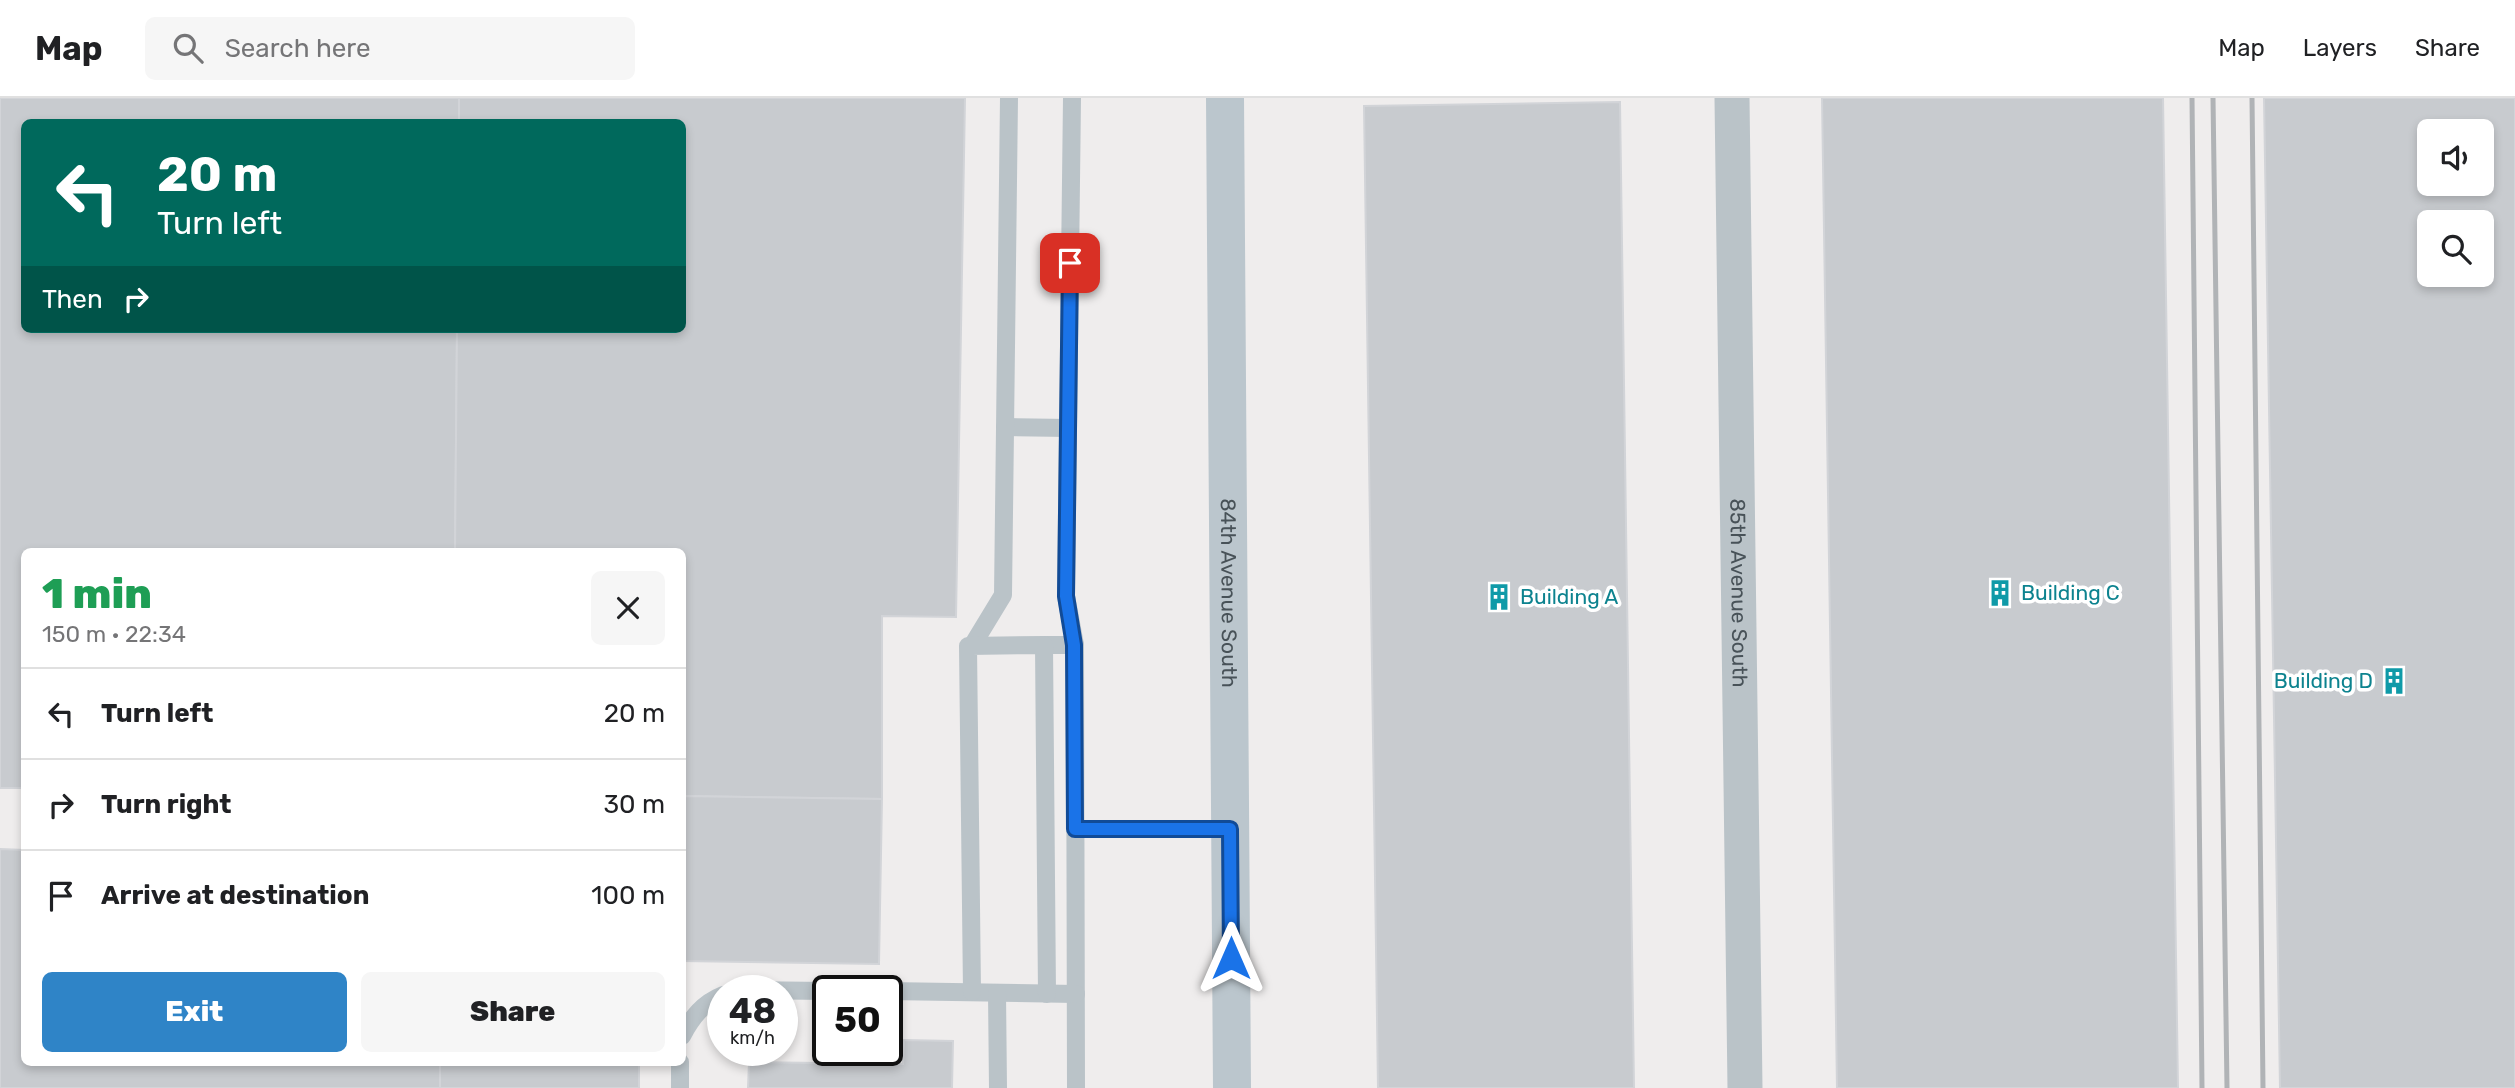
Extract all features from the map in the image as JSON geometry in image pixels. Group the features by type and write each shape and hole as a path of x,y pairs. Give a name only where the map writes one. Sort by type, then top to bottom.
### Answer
{"main road":[{"name":"84th Avenue South","path":"1225,98 1232,1088"}],"street":[{"name":"85th Avenue South","path":"1732,98 1745,1088"}],"lane":[{"path":"972,646 1003,595 1009,98"},
{"path":"1072,98 1066,596 1074,645 1076,1088"},
{"path":"1005,427 1068,428"},
{"path":"1044,645 1047,994"},
{"path":"972,992 968,646 1074,645"},
{"path":"1075,829 1230,829"},
{"path":"903,992 1076,994"},
{"path":"998,993 998,1088"},
{"path":"686,1029 692,1018 707,1004"},
{"path":"680,1066 680,1088"}],"building":[{"path":"0,98 459,98 459,119 21,119 21,333 457,333 455,548 21,548 21,788 0,788"},
{"path":"459,98 965,98 956,617 882,616 882,799 686,796 686,548 455,548 457,333 686,333 686,119 459,119"},
{"name":"Building C","path":"1822,98 2163,98 2178,1088 1837,1088"},
{"name":"Building D","path":"2264,98 2515,98 2515,1088 2280,1088"},
{"name":"Building A","path":"1620,102 1634,1088 1378,1088 1364,106"},
{"path":"686,796 882,799 879,964 686,961"},
{"path":"0,849 21,850 21,1066 440,1066 440,1088 0,1088"},
{"path":"904,1040 953,1041 952,1088 748,1088 749,1066 798,1066 798,1063 812,1063 812,1066 903,1064"},
{"path":"440,1066 639,1066 639,1088 440,1088"}],"railway":[{"path":"2192,98 2202,1088"},
{"path":"2213,98 2227,1088"},
{"path":"2252,98 2263,1088"}],"place":[{"name":"Building C","path":"2000,593"},
{"name":"Building A","path":"1499,597"},
{"name":"Building D","path":"2394,681"}],"route":[{"path":"1070,263 1066,596 1074,645 1075,829 1230,829 1231,958"}]}
